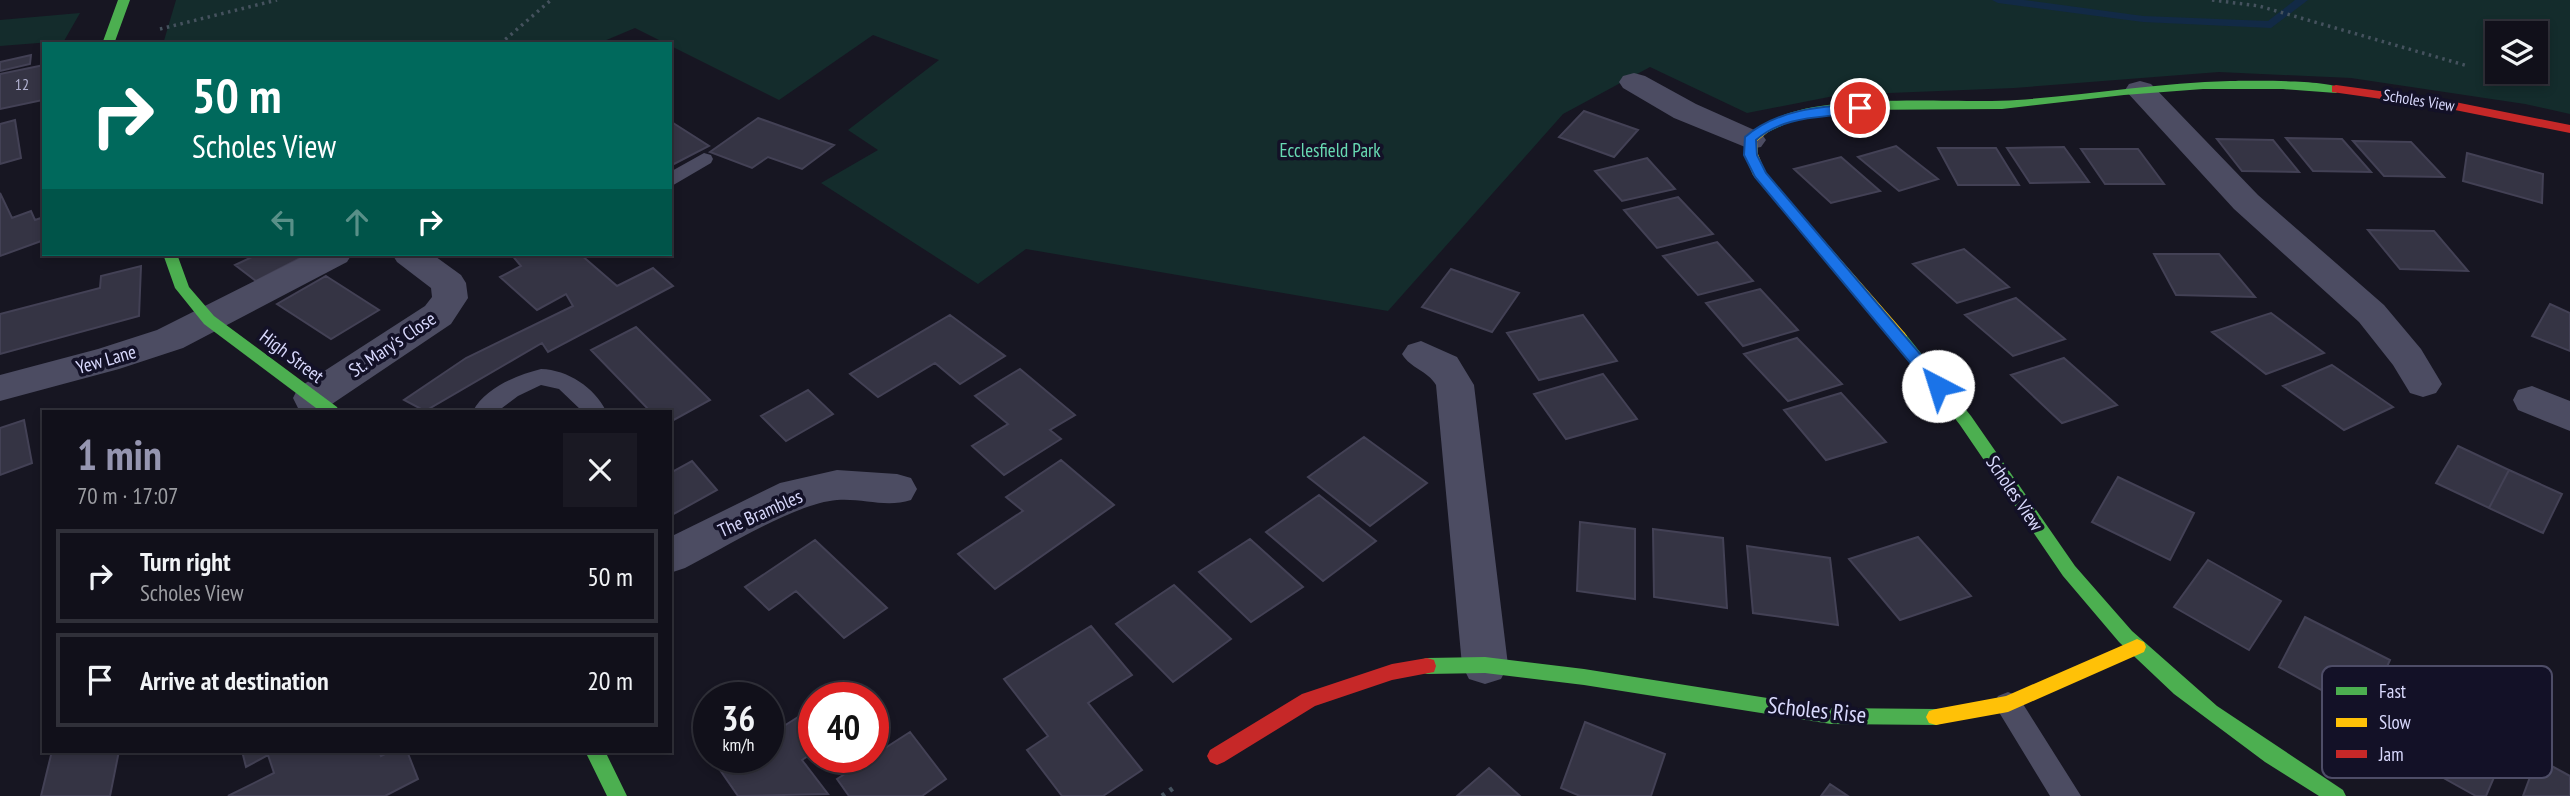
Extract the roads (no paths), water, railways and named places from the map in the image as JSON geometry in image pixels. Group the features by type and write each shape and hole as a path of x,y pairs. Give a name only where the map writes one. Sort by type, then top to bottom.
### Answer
{"street":[{"path":"110,39 124,0"},
{"path":"1634,82 1685,111 1750,139"},
{"name":"Scholes View","path":"2336,796 2287,767 2197,700 2137,647 2077,582 1954,404 1760,174 1751,155 1750,139 1779,120 1833,109 2001,105 2140,90 2258,86 2319,87 2384,94 2570,129"},
{"path":"2140,90 2221,178 2373,315 2408,354 2423,384"},
{"name":"High Street","path":"171,256 183,288 218,327 321,405"},
{"path":"218,327 332,256"},
{"name":"St. Mary's Close","path":"321,405 438,315 450,298 447,283 411,256"},
{"name":"Yew Lane","path":"0,388 218,327"},
{"path":"1421,354 1444,366 1455,385 1485,665"},
{"path":"2532,400 2570,418"},
{"name":"The Brambles","path":"672,555 795,494 837,485 897,489"},
{"name":"Scholes Rise","path":"1217,757 1309,700 1392,672 1441,664 1485,665 1831,716 1939,717 2008,704 2137,647"},
{"path":"597,753 618,796"}],"lane":[{"path":"672,180 704,159"},
{"path":"485,410 518,384 546,377 562,381 594,410"},
{"path":"2008,704 2066,796"}],"waterway":[{"path":"1998,0 2143,19 2271,25 2302,0"}],"park label":[{"name":"Ecclesfield Park","path":"1330,150"}]}
